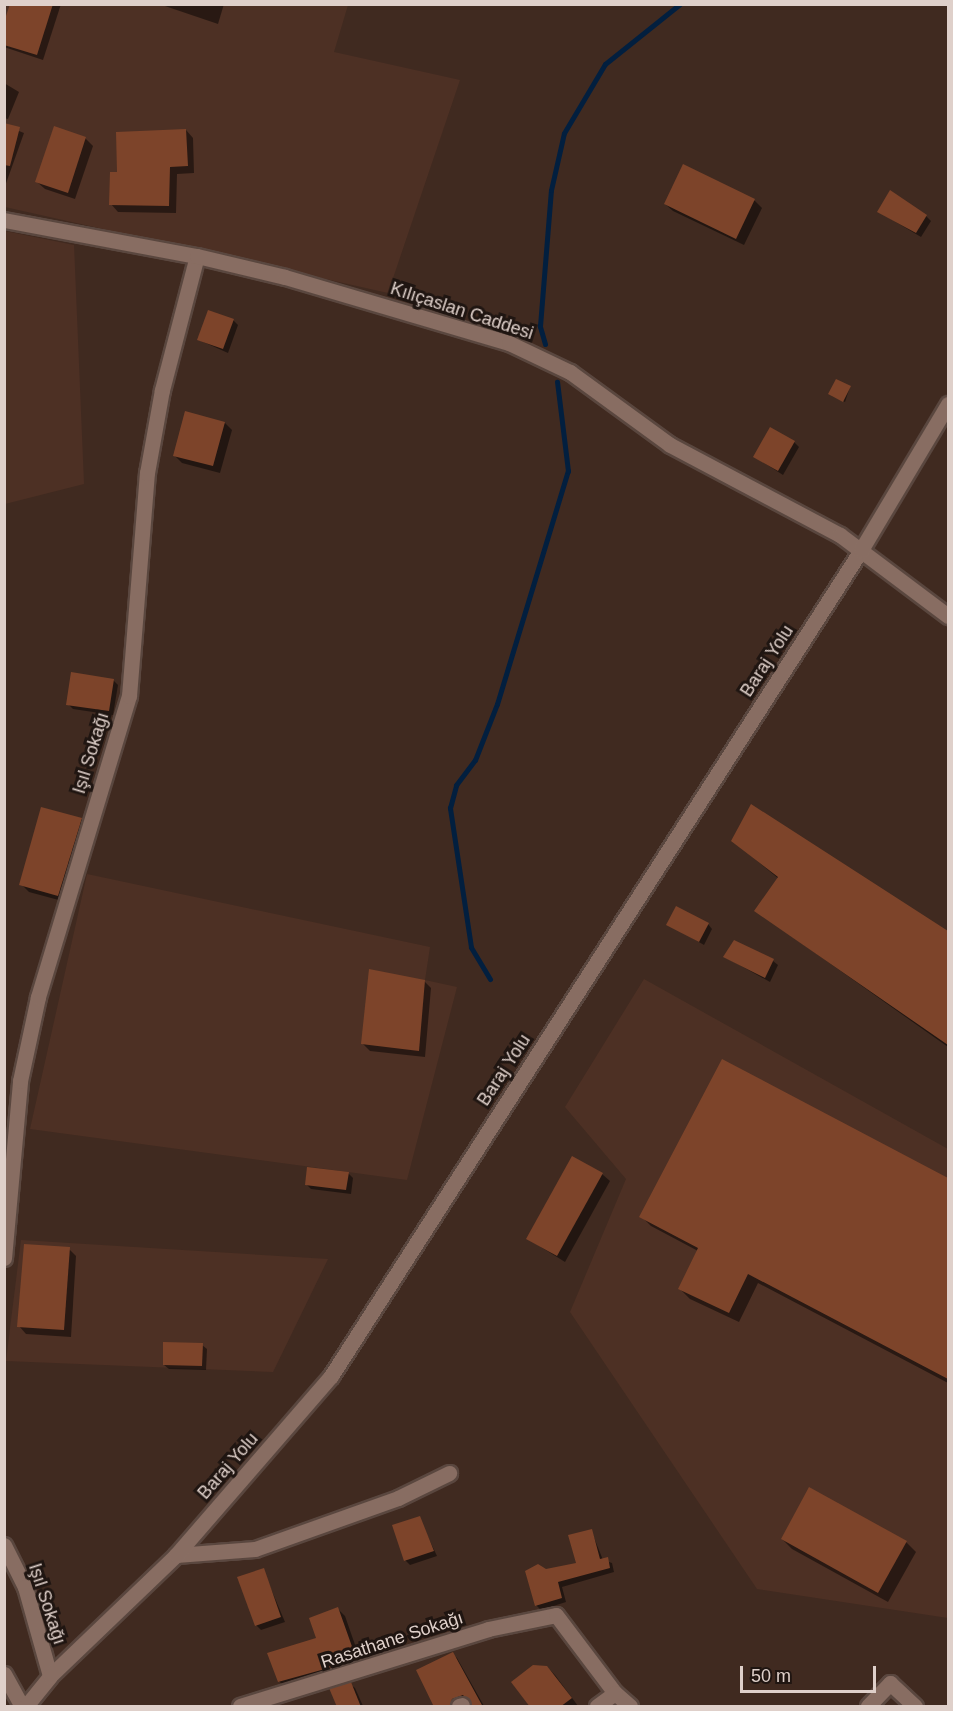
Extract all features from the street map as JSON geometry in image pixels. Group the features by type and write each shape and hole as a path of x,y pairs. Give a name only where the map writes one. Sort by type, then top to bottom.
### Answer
{"street":[{"name":"Kılıçaslan Caddesi","path":"4,220 196,256 285,278 509,343 570,372 670,445 840,535 948,616"},
{"name":"Işıl Sokağı","path":"4,1258 20,1081 38,997 129,696 147,473 162,390 196,256"},
{"name":"Baraj Yolu","path":"24,1707 50,1676 176,1556 331,1376 861,550 948,404"},
{"path":"176,1556 255,1549 398,1498 449,1473"},
{"name":"Işıl Sokağı","path":"4,1545 25,1587 50,1676"},
{"name":"Rasathane Sokağı","path":"240,1707 488,1629 556,1615 615,1692"},
{"path":"4,1674 24,1707"},
{"path":"868,1707 890,1683 915,1707"},
{"path":"597,1707 615,1692 630,1707"}],"shaded area":[{"path":"5,5 348,5 334,52 460,80 388,293 5,207"},
{"path":"5,231 74,245 84,484 5,504"},
{"path":"87,874 430,947 425,980 457,987 407,1180 30,1129"},
{"path":"644,979 948,1149 948,1618 757,1589 570,1312 626,1179 565,1107"},
{"path":"21,1240 328,1259 273,1372 6,1361"}],"building":[{"path":"10,4 53,4 37,55 4,45 4,22"},
{"path":"4,123 20,127 10,166 4,165"},
{"path":"54,126 86,137 68,193 35,182"},
{"path":"186,129 188,166 170,167 169,206 109,205 110,172 117,172 116,132"},
{"path":"683,164 755,199 736,239 664,204"},
{"path":"890,190 927,215 916,233 877,212"},
{"path":"208,310 234,319 223,349 197,340"},
{"path":"836,379 851,386 843,402 828,394"},
{"path":"185,411 225,422 213,466 173,456"},
{"path":"770,427 795,441 778,471 753,457"},
{"path":"71,672 114,679 109,711 66,705"},
{"path":"751,804 948,931 948,1045 754,911 778,877 731,841"},
{"path":"41,807 82,818 58,896 19,885"},
{"path":"676,906 709,923 699,942 666,925"},
{"path":"734,940 774,959 765,978 723,957"},
{"path":"369,969 425,980 419,1051 361,1044"},
{"path":"722,1059 948,1178 948,1379 748,1274 729,1313 678,1289 698,1248 639,1217"},
{"path":"572,1156 603,1173 557,1256 526,1239"},
{"path":"307,1167 349,1172 346,1190 305,1185"},
{"path":"24,1244 70,1247 64,1330 17,1327"},
{"path":"163,1342 203,1343 202,1366 163,1365"},
{"path":"809,1487 907,1541 878,1593 781,1539"},
{"path":"420,1516 434,1551 404,1561 392,1525"},
{"path":"592,1529 600,1559 608,1557 610,1568 558,1582 562,1598 535,1606 525,1571 538,1564 546,1569 576,1563 568,1535"},
{"path":"264,1568 281,1617 255,1626 237,1577"},
{"path":"338,1607 355,1655 341,1660 343,1664 278,1682 267,1653 316,1638 309,1618"},
{"path":"453,1652 483,1707 472,1707 463,1695 452,1699 450,1707 434,1707 416,1670"},
{"path":"533,1665 547,1666 572,1698 560,1707 530,1707 511,1682"},
{"path":"351,1682 361,1707 337,1707 329,1688"}],"waterway":[{"path":"545,344 540,326 551,190 564,133 605,64 680,4"},
{"path":"490,979 471,947 450,808 456,785 475,760 497,704 568,471 557,382"}]}
